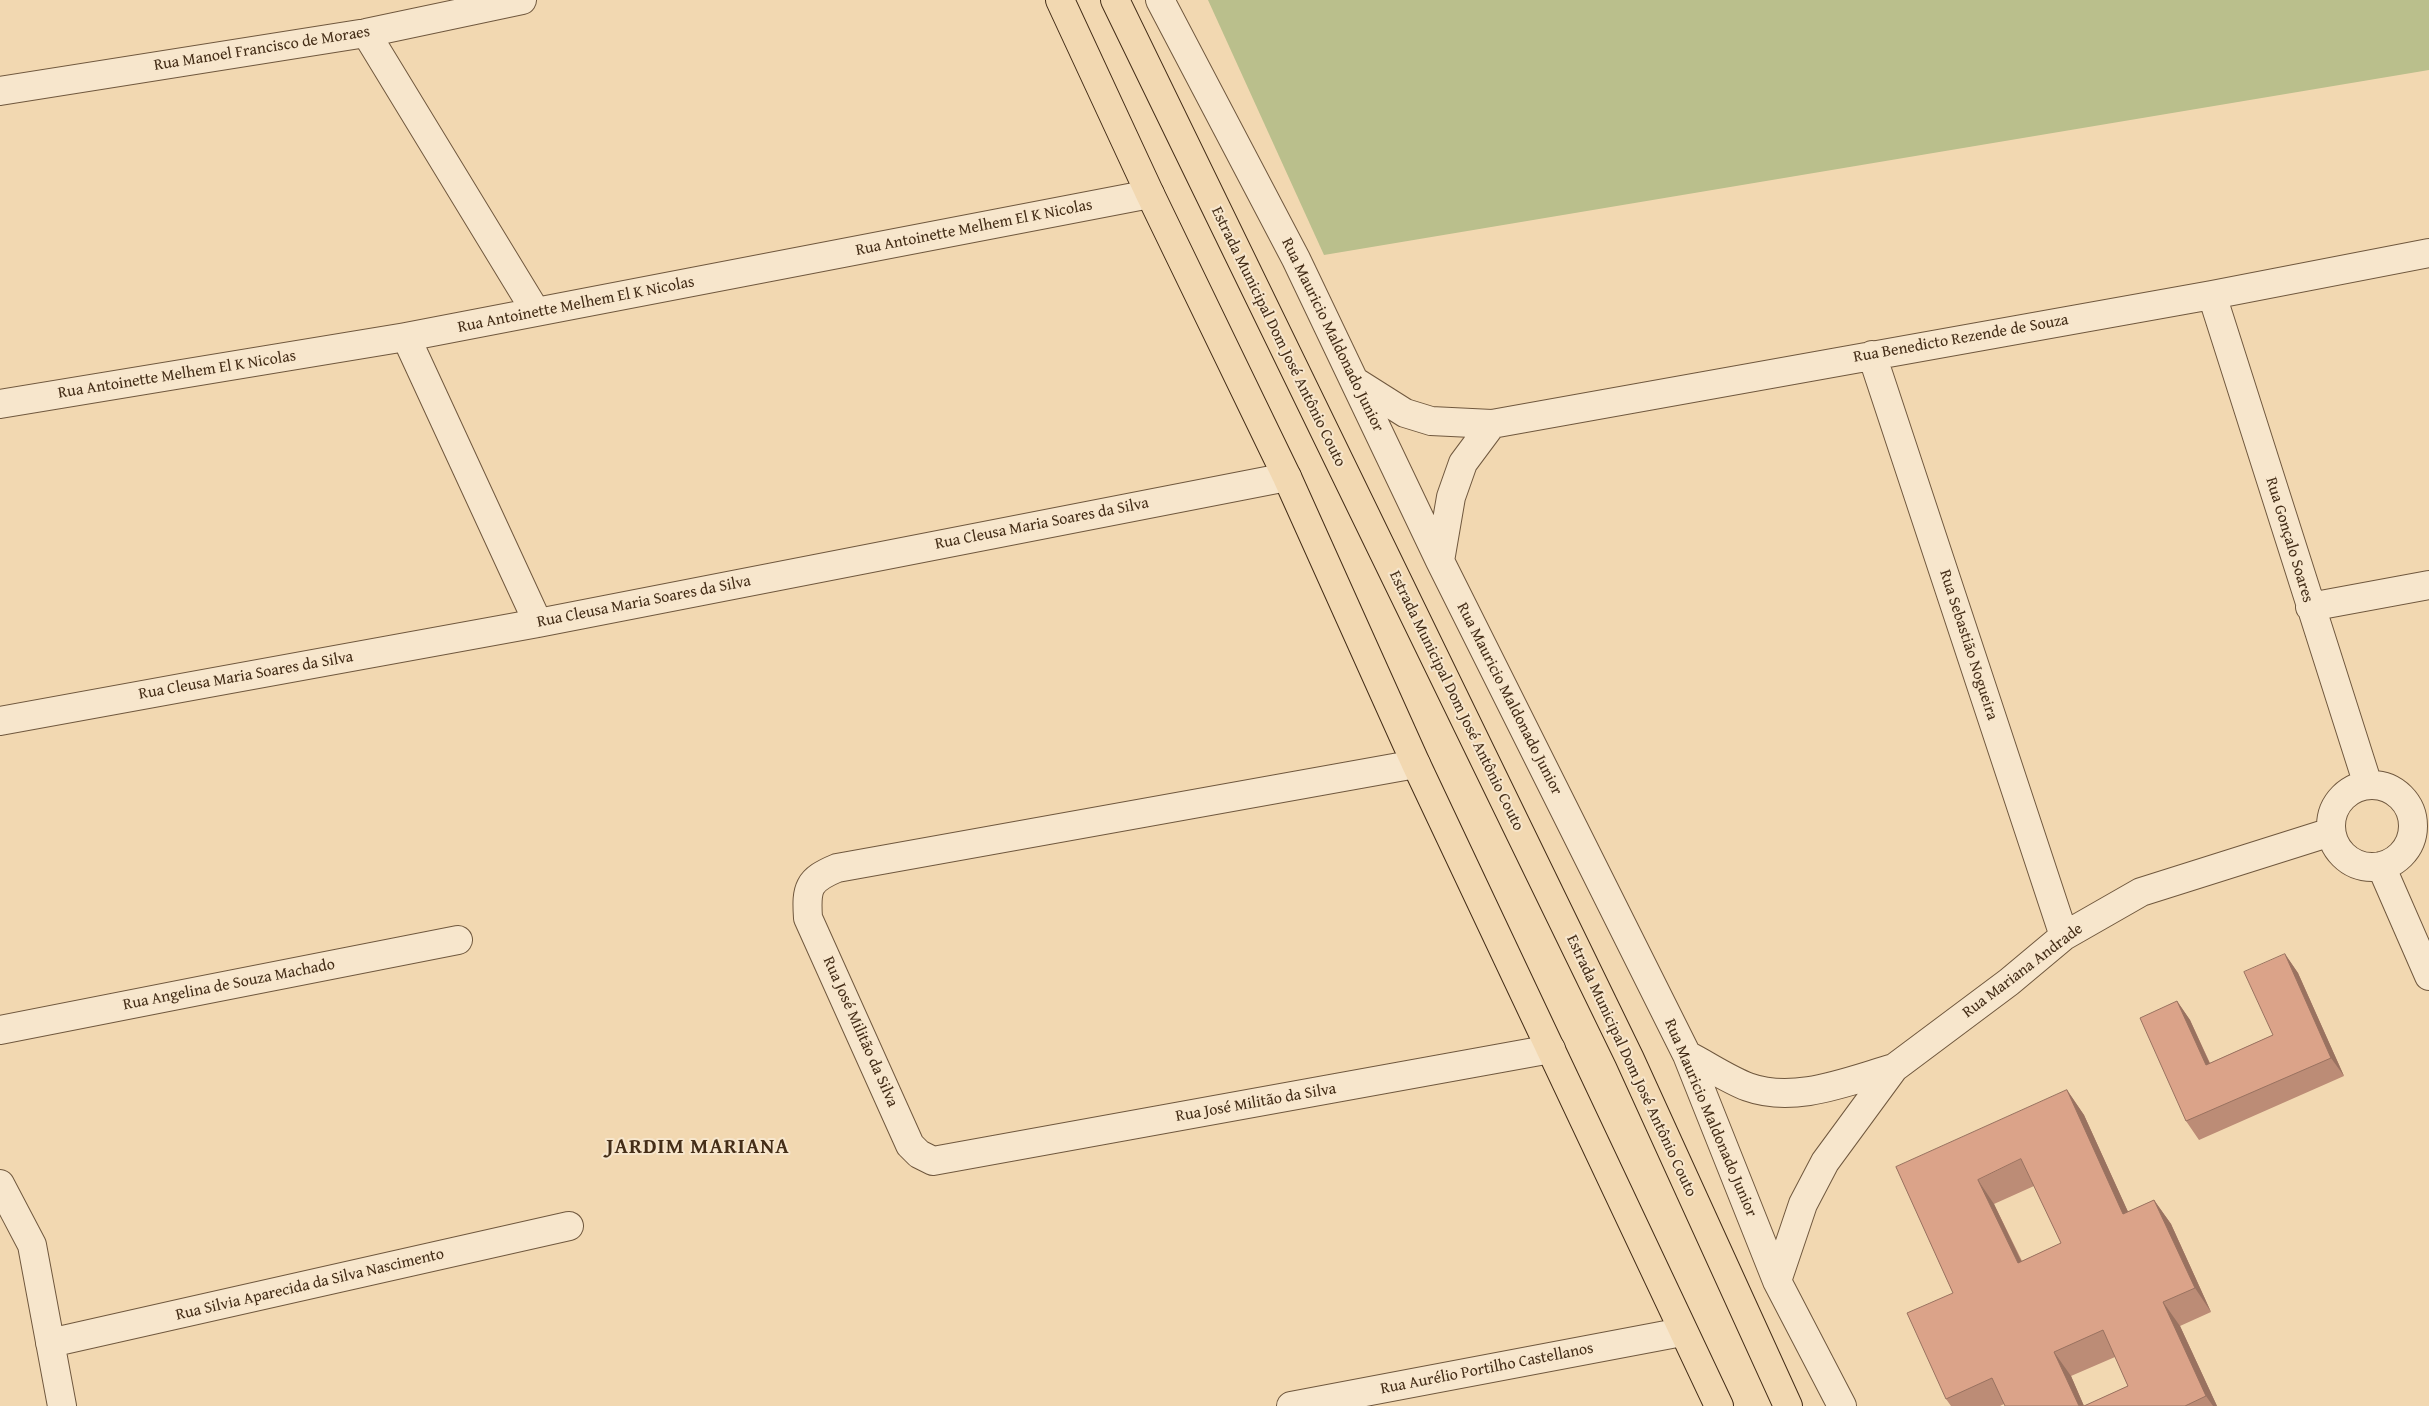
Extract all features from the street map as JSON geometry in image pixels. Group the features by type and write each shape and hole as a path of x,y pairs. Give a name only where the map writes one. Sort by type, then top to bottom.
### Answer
{"main road":[{"path":"1060,0 1150,194 1287,477 1416,764 1682,1332 1719,1406"},
{"name":"Estrada Municipal Dom José Antônio Couto","path":"1114,0 1629,1058 1788,1406"}],"street":[{"name":"Rua Manoel Francisco de Moraes","path":"0,91 366,33 522,0"},
{"name":"Rua Mauricio Maldonado Junior","path":"1160,0 1296,259 1440,562 1687,1055 1777,1281 1842,1406"},
{"path":"366,33 536,312"},
{"name":"Rua Antoinette Melhem El K Nicolas","path":"0,404 406,337 1150,194"},
{"name":"Rua Benedicto Rezende de Souza","path":"1356,382 1405,413 1431,421 1492,424 2212,295 2429,254"},
{"name":"Rua Gonçalo Soares","path":"2212,295 2368,785"},
{"path":"406,337 538,623"},
{"name":"Rua Sebastião Nogueira","path":"1872,355 2064,936"},
{"path":"1440,562 1451,497 1463,462 1492,424"},
{"name":"Rua Cleusa Maria Soares da Silva","path":"0,721 538,623 1287,477"},
{"path":"2310,607 2429,585"},
{"name":"Rua José Militão da Silva","path":"1416,764 837,868 818,876 807,896 808,918 910,1145 919,1154 933,1161 1550,1049"},
{"path":"2368,785 2381,786 2394,792 2420,811 2413,826 2411,840 2394,860 2381,866 2368,866 2349,859 2336,845 2331,832 2336,806 2344,796 2355,789 2368,785"},
{"name":"Rua Mariana Andrade","path":"1894,1068 2010,982 2064,936 2141,892 2331,832"},
{"path":"2381,866 2429,976"},
{"name":"Rua Angelina de Souza Machado","path":"0,1030 458,940"},
{"path":"1687,1055 1748,1087 1786,1094 1819,1089 1894,1068"},
{"path":"1777,1281 1803,1204 1825,1162 1894,1068"},
{"path":"0,1184 32,1245 62,1406"},
{"name":"Rua Silvia Aparecida da Silva Nascimento","path":"50,1343 569,1226"},
{"name":"Rua Aurélio Portilho Castellanos","path":"1291,1406 1682,1332"}],"green space":[{"path":"1208,0 2429,0 2429,70 1324,255"}],"building":[{"path":"2285,954 2331,1058 2186,1121 2140,1018 2177,1001 2206,1065 2273,1035 2244,972"},
{"path":"2067,1090 2123,1214 2154,1200 2195,1288 2163,1302 2206,1396 2185,1406 2084,1406 2128,1386 2103,1330 2054,1352 2079,1406 2005,1406 1992,1378 1946,1399 1907,1313 1953,1293 1896,1167","holes":["2021,1159 2061,1243 2018,1263 1978,1180"]}],"district":[{"name":"JARDIM MARIANA","path":"698,1148"}]}
